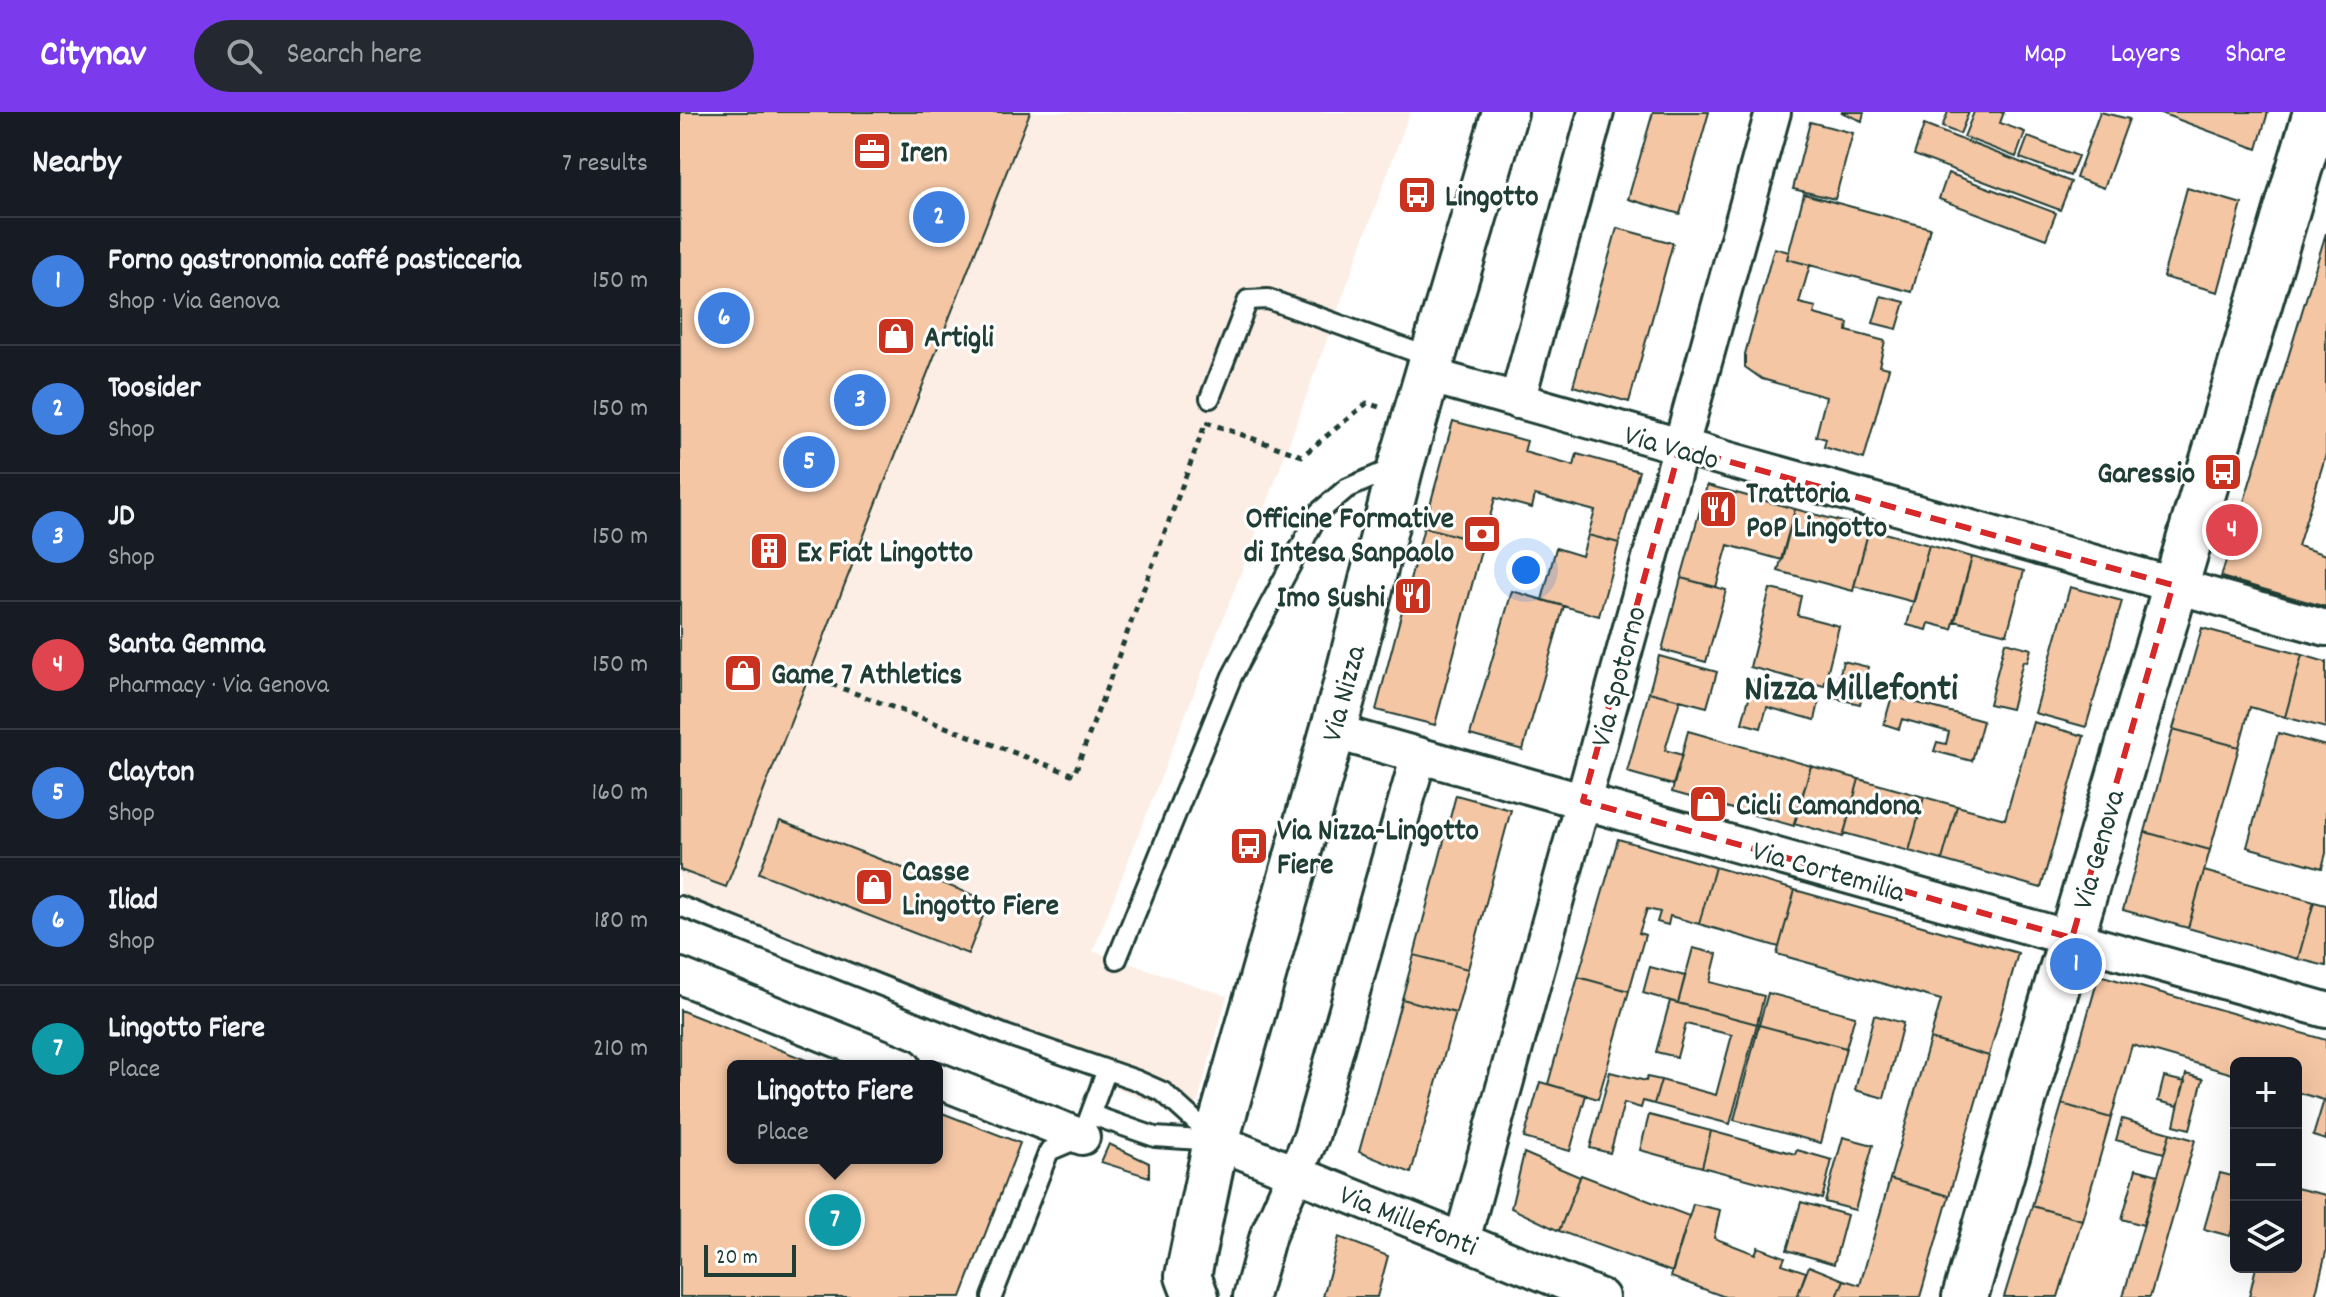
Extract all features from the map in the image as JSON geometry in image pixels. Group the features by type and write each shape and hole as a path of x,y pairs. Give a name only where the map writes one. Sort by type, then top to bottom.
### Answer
{"street":[{"name":"Via Nizza","path":"1188,1290 1216,1141 1332,731 1401,465 1415,417 1436,371 1505,112"},
{"path":"1517,401 1596,112"},
{"name":"Via Spotorno","path":"1462,1240 1773,112"},
{"name":"Via Genova","path":"1965,1297 2173,585 2316,112"},
{"name":"Via Vado","path":"1436,371 1517,401 2173,585"},
{"path":"2173,585 2326,628"},
{"name":"Via Cortemilia","path":"1332,731 2326,1010"},
{"path":"1251,1297 1268,1235 1311,1137 1419,755"},
{"path":"680,976 888,1060"},
{"path":"943,1082 1087,1126"},
{"name":"Via Millefonti","path":"1216,1141 1601,1297"}],"lane":[{"path":"1210,398 1248,300 1268,299 1436,371"},
{"path":"1117,959 1232,676 1319,512 1346,489 1401,465"},
{"path":"680,906 1163,1092 1216,1141"},
{"path":"992,1297 1049,1151 1087,1126 1106,1072"},
{"path":"1087,1126 1155,1137 1216,1141"}],"path":[{"path":"809,676 1074,775 1206,422 1302,456 1367,403 1415,417"}],"highlighted area":[{"path":"1680,448 2173,585 2072,938 1583,801"}],"shaded area":[{"path":"680,112 1410,112 1253,542 1093,951 1227,996 1193,1120 680,906"}],"building":[{"name":"Ex Fiat Lingotto","path":"680,112 1030,112 726,887 680,870"},
{"path":"1653,112 1709,112 1680,214 1628,199"},
{"path":"1841,112 1864,112 1862,121"},
{"path":"1948,112 1969,112 1960,134 1942,127"},
{"path":"1974,112 2004,112 2000,123 2025,132 2016,157 1964,137"},
{"path":"2100,112 2129,119 2104,188 2076,178"},
{"path":"2158,112 2268,112 2257,149"},
{"path":"1810,122 1853,133 1835,199 1793,189"},
{"path":"1924,125 2071,182 2060,210 1914,155"},
{"path":"2028,137 2078,156 2070,176 2020,158"},
{"path":"1948,173 2056,213 2046,239 1939,199"},
{"path":"2187,188 2242,204 2218,292 2163,277"},
{"path":"1804,194 1930,228 1912,292 1787,259"},
{"path":"1617,228 1673,243 1629,402 1573,386"},
{"path":"2326,233 2326,454 2298,546 2326,555 2326,607 2221,577"},
{"path":"1774,248 1789,252 1787,259 1810,265 1799,303 1816,307 1814,314 1848,323 1847,331 1885,341 1879,366 1889,368 1864,459 1824,447 1826,439 1816,436 1826,397 1762,379 1745,367 1745,354"},
{"path":"1881,296 1905,302 1897,329 1873,323"},
{"path":"1453,421 1527,441 1524,452 1574,466 1577,454 1639,471 1619,543 1588,535 1595,511 1535,495 1532,508 1495,498 1483,543 1424,527"},
{"path":"1707,485 1795,509 1782,560 1728,545 1716,587 1681,578"},
{"path":"1795,509 1869,529 1853,591 1778,571"},
{"path":"1424,527 1483,543 1435,725 1376,710"},
{"path":"1869,529 1929,545 1914,602 1854,586"},
{"path":"1588,535 1619,543 1599,616 1542,600 1556,548 1582,556"},
{"path":"1929,545 1972,557 1952,629 1929,623 1927,630 1907,625"},
{"path":"1972,557 2024,571 2007,634 1955,621"},
{"path":"1681,578 1726,590 1706,662 1662,650"},
{"path":"2070,587 2122,601 2086,727 2035,713"},
{"path":"1770,589 1801,596 1797,615 1839,626 1824,686 1750,667"},
{"path":"1512,591 1564,606 1523,750 1470,735"},
{"path":"2202,628 2302,655 2285,717 2250,707 2239,747 2173,729"},
{"path":"2005,642 2031,649 2027,662 2023,661 2011,709 1989,704"},
{"path":"2302,655 2326,662 2326,728 2285,717"},
{"path":"1659,656 1717,672 1707,707 1649,692"},
{"path":"1843,661 1868,667 1860,704 1834,698"},
{"path":"1754,680 1820,698 1815,720 1767,707 1761,728 1742,723"},
{"path":"1649,692 1680,700 1665,750 1682,755 1673,785 1627,772"},
{"path":"1892,696 1983,721 1972,761 1934,751 1937,742 1946,744 1949,732 1902,719 1899,729 1884,724"},
{"path":"2033,722 2084,736 2041,888 1942,860 1957,806 2005,819"},
{"path":"2173,729 2239,747 2210,850 2145,832"},
{"path":"1688,731 1811,766 1794,826 1672,792"},
{"path":"2278,733 2326,746 2326,853 2322,868 2247,847"},
{"path":"1811,766 1859,779 1843,837 1794,823"},
{"path":"1859,779 1924,797 1909,851 1844,833"},
{"path":"1456,795 1511,810 1468,969 1414,955"},
{"path":"1924,797 1957,806 1942,860 1909,851"},
{"name":"Casse Lingotto Fiere","path":"780,821 989,901 968,954 759,873"},
{"path":"2145,832 2210,850 2188,928 2123,910"},
{"path":"1618,839 1715,867 1699,924 1670,916 1668,925 1657,922 1660,912 1647,909 1639,933 1645,935 1629,991 1578,977"},
{"path":"1715,867 1795,890 1779,947 1699,924"},
{"path":"2204,871 2314,902 2298,959 2188,928"},
{"path":"1795,890 2018,953 1989,1056 1930,1039 1941,1000 1777,954"},
{"path":"2314,902 2326,905 2326,966 2298,959"},
{"path":"1693,948 1717,954 1710,982 1764,996 1757,1024 1678,1003"},
{"path":"1414,955 1468,969 1456,1013 1402,999"},
{"path":"1650,967 1685,976 1678,1003 1643,993"},
{"path":"2099,975 2326,1040 2326,1140 2313,1136 2324,1100 2302,1094 2302,1057 2230,1057 2230,1073 2132,1045 2111,1118 2062,1104"},
{"path":"1578,977 1629,991 1598,1099 1548,1084"},
{"path":"1768,993 1855,1016 1846,1048 1759,1025"},
{"path":"1402,999 1456,1013 1411,1173 1359,1152"},
{"path":"1670,1001 1757,1024 1730,1124 1654,1104 1661,1080 1716,1095 1732,1035 1686,1024 1677,1057 1656,1052"},
{"path":"680,1010 806,1060 727,1060 727,1164 943,1164 943,1113 1020,1143 961,1297 680,1297"},
{"path":"1874,1015 1903,1023 1884,1098 1855,1090"},
{"path":"1759,1025 1846,1048 1821,1143 1734,1120"},
{"path":"1930,1039 1989,1056 1949,1196 1890,1179"},
{"path":"1610,1072 1646,1081 1647,1077 1661,1080 1654,1104 1643,1101 1641,1108 1624,1103 1610,1153 1590,1148"},
{"path":"2186,1074 2203,1079 2190,1129 2174,1125"},
{"path":"2164,1077 2185,1082 2178,1106 2158,1101"},
{"path":"1540,1082 1586,1095 1570,1151 1524,1138"},
{"path":"2062,1104 2111,1118 2082,1220 2032,1206"},
{"path":"1649,1115 1711,1131 1702,1167 1640,1150"},
{"path":"2122,1119 2170,1133 2164,1153 2116,1140"},
{"path":"1711,1131 1795,1154 1797,1150 1832,1160 1822,1199 1702,1167"},
{"path":"2170,1133 2195,1140 2150,1297 2123,1297"},
{"path":"1843,1137 1873,1145 1855,1210 1825,1202"},
{"path":"1109,1144 1149,1163 1149,1177 1101,1162"},
{"path":"1524,1153 1580,1177 1559,1231 1511,1208"},
{"path":"2136,1169 2158,1175 2143,1225 2122,1219"},
{"path":"2220,1173 2230,1176 2230,1236 2204,1229"},
{"path":"1581,1175 1689,1216 1672,1272 1559,1231"},
{"path":"1890,1179 1949,1196 1920,1297 1837,1297 1844,1280 1860,1285"},
{"path":"2302,1189 2326,1195 2326,1252 2315,1297 2249,1297 2255,1273 2302,1273"},
{"path":"1801,1202 1847,1215 1834,1264 1787,1250"},
{"path":"1693,1204 1720,1210 1714,1238 1755,1254 1758,1247 1785,1257 1782,1264 1806,1272 1797,1297 1725,1297 1671,1277"},
{"path":"2032,1206 2082,1220 2058,1297 2004,1297"},
{"path":"1339,1237 1388,1256 1377,1297 1323,1297"},
{"path":"1809,1266 1844,1280 1837,1297 1797,1297"}],"place":[{"name":"Iren","path":"872,151"},
{"name":"Lingotto","path":"1417,195"},
{"name":"Toosider","path":"939,217"},
{"name":"Iliad","path":"724,318"},
{"name":"Artigli","path":"896,336"},
{"name":"JD","path":"860,400"},
{"name":"Clayton","path":"809,462"},
{"name":"Garessio","path":"2223,472"},
{"name":"Trattoria PoP Lingotto","path":"1718,509"},
{"name":"Santa Gemma","path":"2232,530"},
{"name":"Officine Formative di Intesa Sanpaolo","path":"1482,534"},
{"name":"Ex Fiat Lingotto","path":"769,551"},
{"name":"Imo Sushi","path":"1413,596"},
{"name":"Game 7 Athletics","path":"743,673"},
{"name":"Cicli Camandona","path":"1708,804"},
{"name":"Via Nizza-Lingotto Fiere","path":"1249,846"},
{"name":"Casse Lingotto Fiere","path":"874,887"},
{"name":"Forno gastronomia caffé pasticceria","path":"2076,964"},
{"name":"Lingotto Fiere","path":"835,1220"}],"district":[{"name":"Nizza Millefonti","path":"1851,686"}]}
